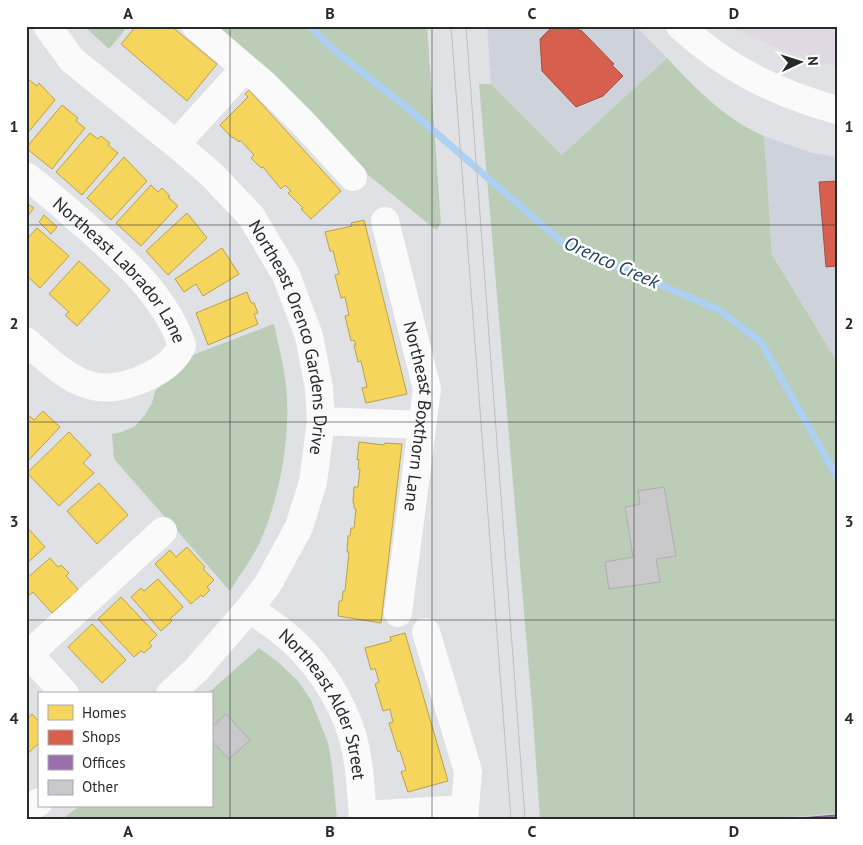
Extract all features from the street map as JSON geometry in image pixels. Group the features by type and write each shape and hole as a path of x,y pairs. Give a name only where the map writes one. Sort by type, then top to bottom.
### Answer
{"street":[{"name":"Northeast Orenco Gardens Drive","path":"47,26 72,60 212,175 251,216 286,274 309,336 319,388 321,421 313,482 299,527 268,584 249,609 196,670 172,692"},
{"path":"196,26 246,68 304,124 353,177"},
{"path":"680,26 723,61 749,77 773,89 837,110"},
{"path":"176,144 246,68"},
{"name":"Northeast Labrador Lane","path":"26,176 48,192 116,252 150,288 168,314 182,345 175,358 158,372 134,383 117,388 104,388 70,378 26,341"},
{"name":"Northeast Boxthorn Lane","path":"386,221 427,389 398,614"},
{"path":"321,421 422,425"},
{"path":"62,692 28,653 163,531"},
{"name":"Northeast Alder Street","path":"249,609 281,631 300,648 320,671 335,695 353,738 358,764 363,817"},
{"path":"363,817 464,814 468,771 426,632"},
{"path":"26,811 38,803"}],"shaded area":[{"path":"487,26 636,26 667,58 562,155 491,84"},
{"path":"733,26 837,26 837,67 795,55 741,33"},
{"path":"764,136 812,153 837,157 837,362 772,253"},
{"path":"837,813 837,819 764,819 806,815"}],"green space":[{"path":"84,26 128,26 109,49"},
{"path":"213,26 427,26 441,224 436,230 367,174 271,74"},
{"path":"667,58 700,92 724,112 736,121 764,136 772,254 837,362 837,813 764,819 540,819 479,84 491,84 562,155"},
{"path":"274,324 284,371 287,399 284,454 273,508 267,525 250,561 230,591 114,459 112,434 135,426 145,415 152,403 155,391 190,356"},
{"path":"259,648 278,662 298,681 311,700 328,743 337,819 62,819 77,808 212,808 212,692 209,692"}],"building: Homes":[{"path":"136,26 171,26 217,64 187,101 121,44"},
{"path":"29,80 37,86 39,83 55,100 26,135 26,83"},
{"path":"249,90 341,191 311,219 288,193 291,191 285,185 281,189 263,167 261,168 251,158 254,155 240,140 239,142 232,138 220,125 248,97 245,94"},
{"path":"62,105 78,118 76,121 85,128 52,169 26,148"},
{"path":"90,133 98,139 101,136 118,153 82,195 56,172"},
{"path":"124,157 147,181 111,220 87,198"},
{"path":"151,185 158,192 162,188 178,206 141,246 116,223"},
{"path":"26,203 34,208 26,218"},
{"path":"187,213 207,238 168,275 146,251"},
{"path":"44,215 57,227 51,234 39,222"},
{"path":"364,220 407,394 366,403 362,388 367,387 361,361 358,362 354,340 351,341 345,316 349,315 345,297 341,298 335,275 339,274 333,251 330,251 325,232 352,226 351,223"},
{"path":"37,228 69,256 40,288 26,275 26,240"},
{"path":"222,248 239,274 203,296 196,284 184,292 175,279"},
{"path":"79,261 110,290 77,326 65,315 69,312 49,294"},
{"path":"247,292 251,303 254,303 258,313 254,314 258,324 208,345 196,313"},
{"path":"43,411 60,427 26,463 26,413 34,420"},
{"path":"69,432 91,455 83,463 94,473 59,506 27,473"},
{"path":"359,442 384,445 385,443 402,444 381,623 338,616 339,601 342,601 343,591 345,591 349,552 347,552 348,536 350,536 351,528 354,528 356,509 353,503 354,487 358,487 360,469 358,469 359,459 357,460"},
{"path":"99,483 128,515 97,544 67,511"},
{"path":"26,526 45,547 26,564"},
{"path":"187,547 205,567 203,569 214,580 207,587 210,590 191,604 155,564 170,550 176,557"},
{"path":"50,558 58,567 61,565 69,573 66,576 78,589 72,597 52,613 33,592 28,596 26,594 26,579"},
{"path":"158,579 183,607 161,631 131,597 141,588 144,591"},
{"path":"121,597 157,635 149,643 152,646 144,653 141,651 134,657 98,619"},
{"path":"92,624 126,660 102,683 68,647"},
{"path":"405,633 448,781 408,792 401,772 406,770 389,723 393,722 390,709 383,711 375,684 379,682 375,668 371,670 365,648 391,641 390,637"},
{"path":"32,714 38,721 38,744 26,755 26,719"}],"building: Shops":[{"path":"553,26 575,26 581,30 623,76 603,96 576,107 542,71 540,39"},
{"path":"837,181 837,266 826,267 819,182"}],"building: Offices":[{"path":"837,815 837,819 788,819"}],"building: Other":[{"path":"664,487 676,556 656,559 660,582 609,589 605,562 633,557 625,507 640,504 638,491"},
{"path":"226,714 250,740 229,759 212,741 212,727"}],"waterway":[{"name":"Orenco Creek","path":"309,26 333,49 405,106 563,243 719,310 761,342 837,477"}],"tram line":[{"path":"451,26 511,819"},
{"path":"466,26 525,819"}]}
